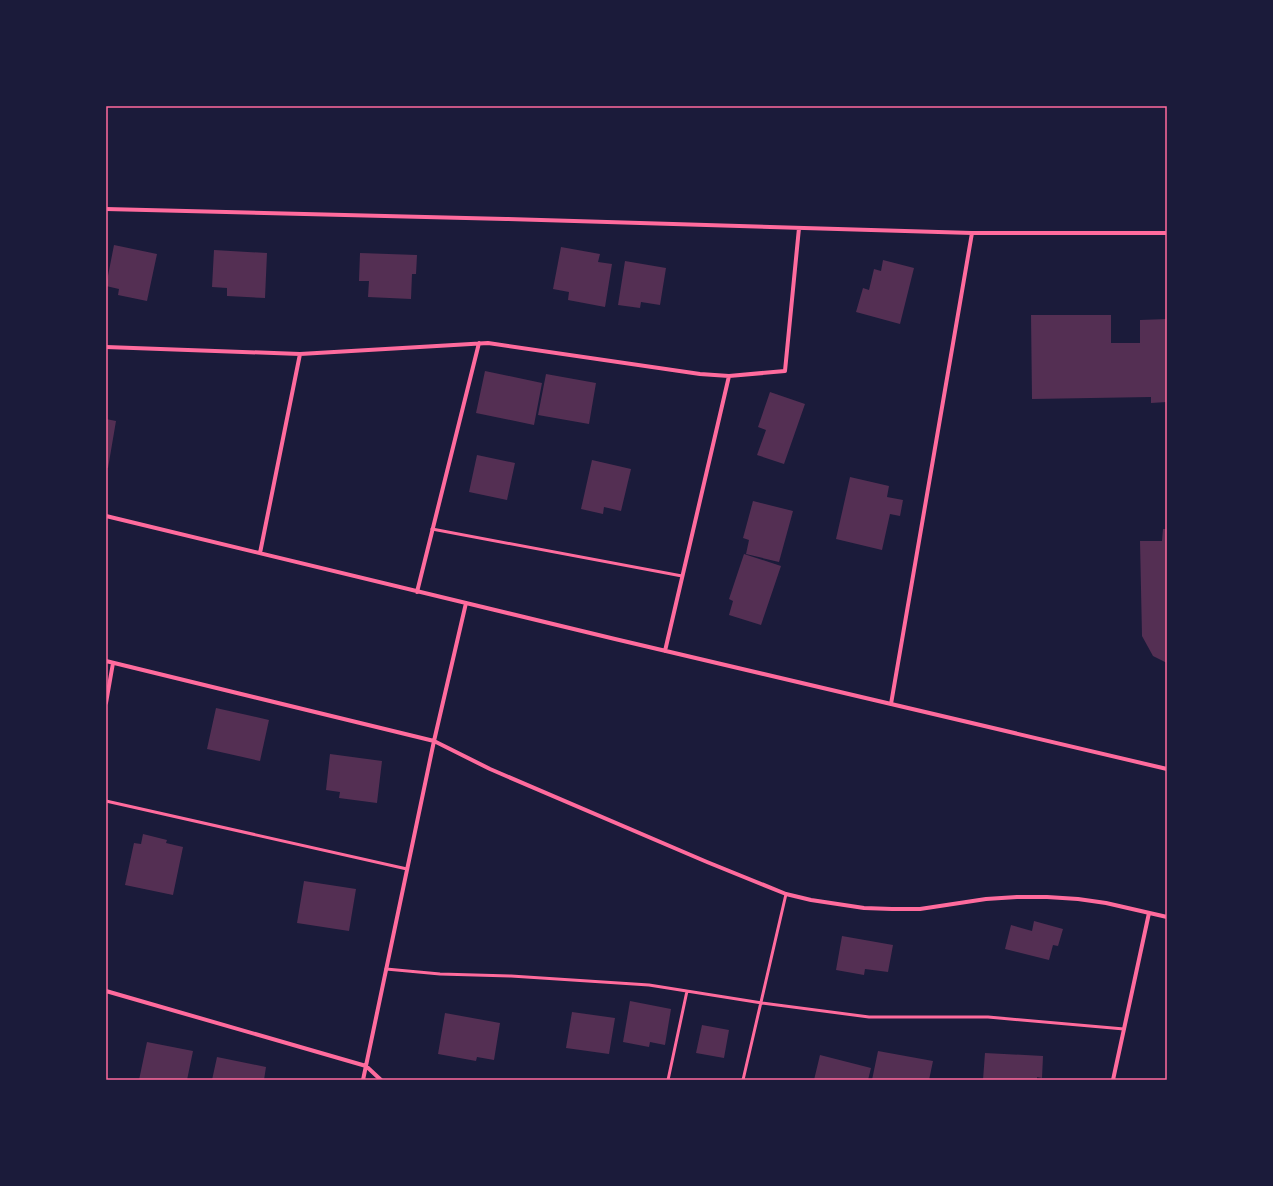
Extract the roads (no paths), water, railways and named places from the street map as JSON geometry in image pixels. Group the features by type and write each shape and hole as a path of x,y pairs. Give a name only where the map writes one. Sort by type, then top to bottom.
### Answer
{"street":[{"path":"106,209 522,219 972,233 1167,233"},
{"path":"106,346 300,354 488,343 700,374 729,376 785,371 799,228"},
{"path":"891,704 972,233"},
{"path":"416,592 479,343"},
{"path":"260,553 300,354"},
{"path":"665,651 729,376"},
{"path":"106,516 416,592 1167,769"},
{"path":"363,1080 434,741 466,603"},
{"path":"106,661 434,741 505,775 707,862 786,894 837,905 892,910 920,909 986,899 1047,897 1106,903 1167,916"},
{"path":"106,703 113,663"},
{"path":"1113,1080 1149,913"},
{"path":"106,991 366,1066 380,1080"}],"lane":[{"path":"432,529 682,576"},
{"path":"106,801 407,869"},
{"path":"744,1080 786,894"},
{"path":"386,969 440,974 511,976 648,985 762,1003 869,1017 988,1017 1124,1029"},
{"path":"668,1080 687,991"}]}
